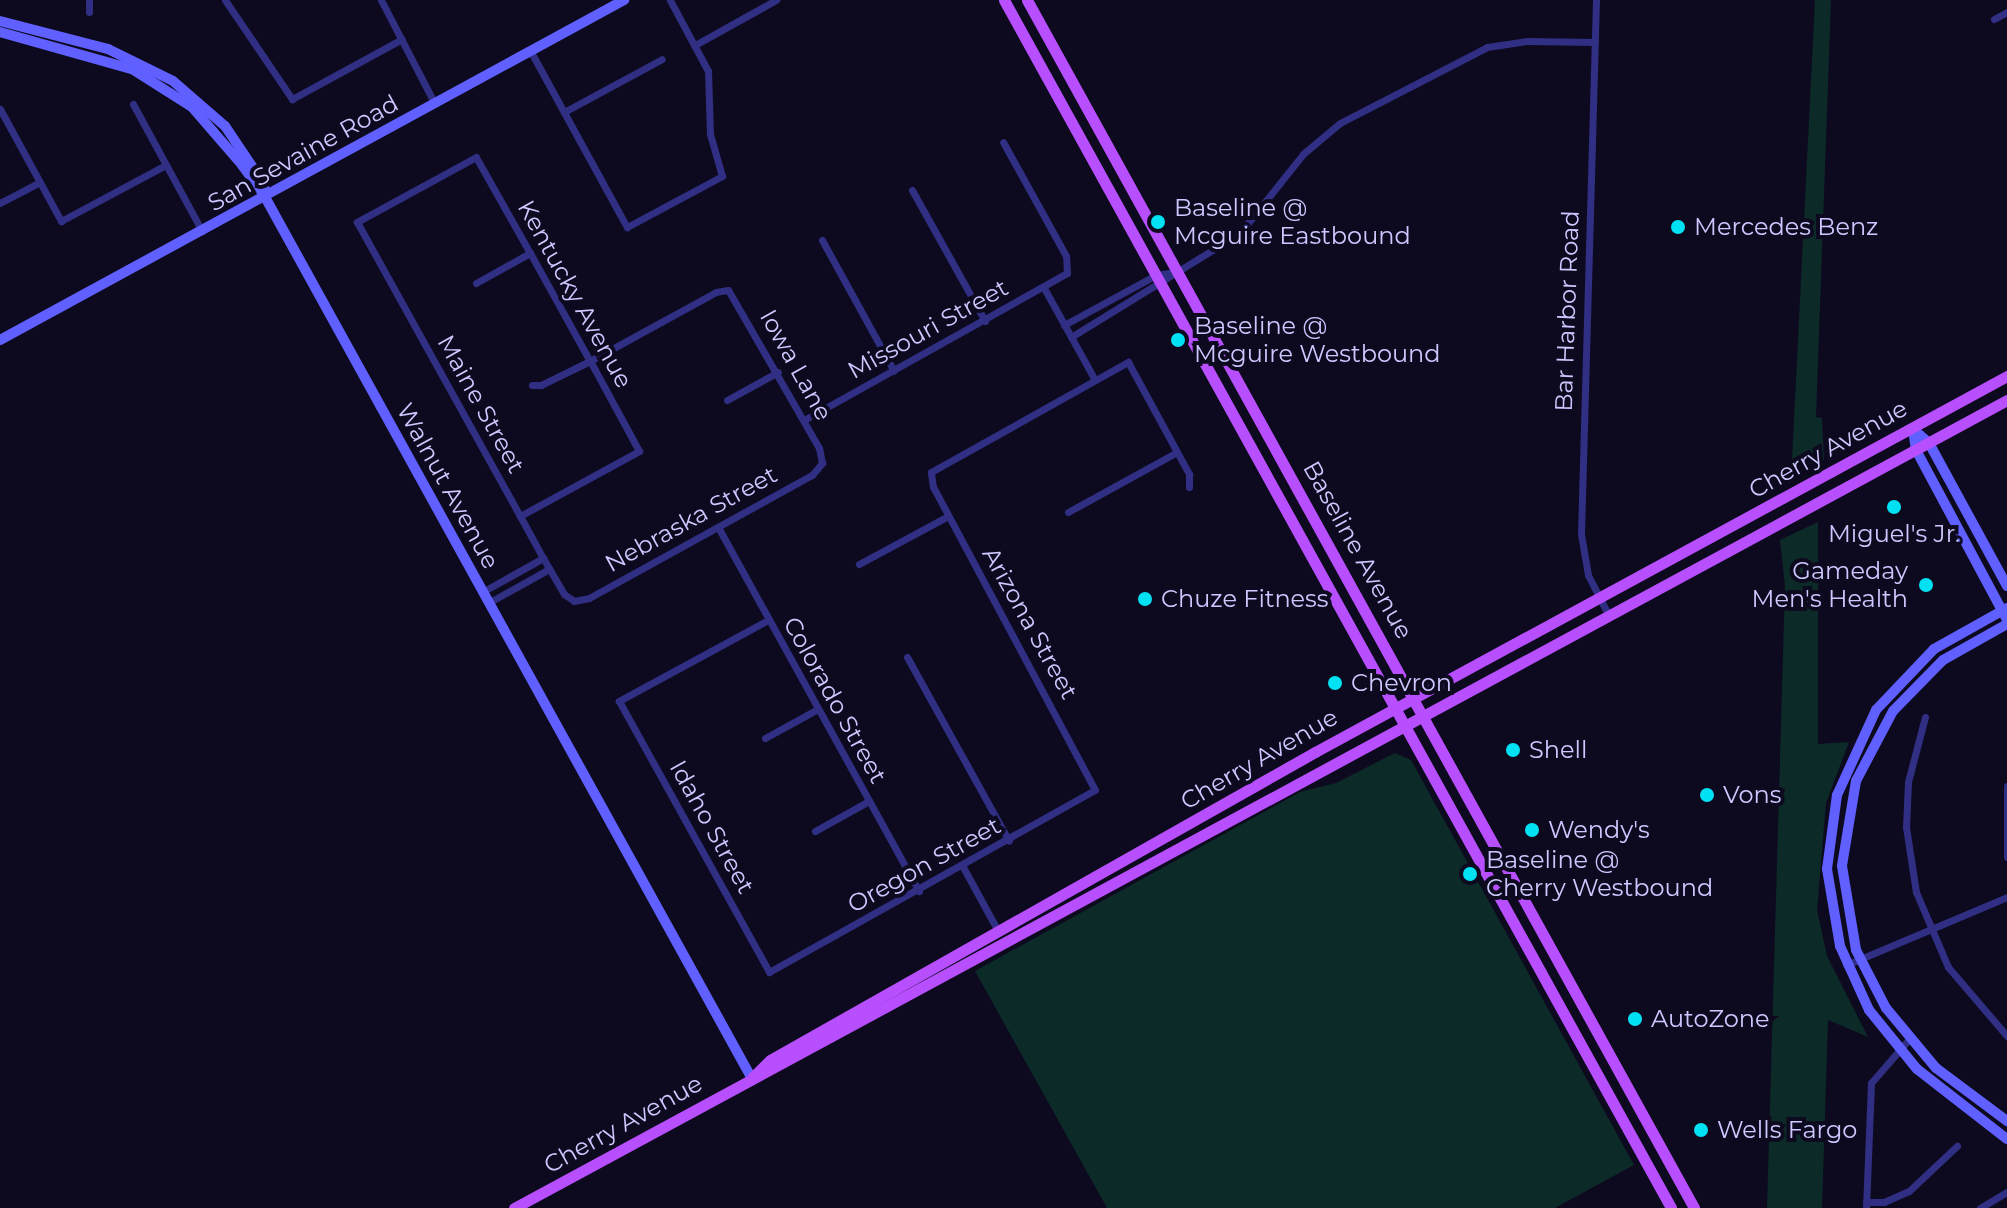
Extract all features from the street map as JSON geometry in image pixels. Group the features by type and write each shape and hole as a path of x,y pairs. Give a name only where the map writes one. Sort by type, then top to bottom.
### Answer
{"main road":[{"name":"Baseline Avenue","path":"1004,0 1404,730 1671,1208"},
{"name":"Baseline Avenue","path":"1027,0 1427,718 1694,1208"},
{"name":"Cherry Avenue","path":"752,1079 770,1060 1393,709 2007,376"},
{"name":"Cherry Avenue","path":"514,1208 532,1204 752,1079 1427,718 2007,400"}],"street":[{"path":"89,0 89,12"},
{"path":"225,0 292,99 402,39"},
{"path":"381,0 435,104"},
{"name":"San Sevaine Road","path":"0,340 624,0"},
{"path":"531,52 627,227 722,176 710,134 708,71 670,0"},
{"path":"695,45 776,0"},
{"name":"Bar Harbor Road","path":"1596,0 1581,523 1585,565 1610,617"},
{"path":"1994,19 2007,12"},
{"path":"0,21 108,49 173,81 225,126 264,184 265,197"},
{"name":"Walnut Avenue","path":"0,32 103,58 164,87 204,118 265,197 752,1079"},
{"path":"1064,325 1177,271 1249,226 1303,154 1340,123 1487,47 1595,42"},
{"path":"564,112 662,59"},
{"path":"133,104 202,231"},
{"path":"0,109 61,221 166,165"},
{"name":"Missouri Street","path":"804,420 1044,288 1068,269 1066,256 1003,142"},
{"name":"Maine Street","path":"476,157 357,222 549,569 574,601"},
{"name":"Kentucky Avenue","path":"476,157 639,451 520,516"},
{"path":"0,203 40,182"},
{"path":"912,190 985,321"},
{"path":"822,240 894,371"},
{"path":"476,283 530,253"},
{"path":"1071,337 1159,280"},
{"path":"1044,288 1095,380 1128,362 1189,474 1189,487"},
{"name":"Iowa Lane","path":"590,361 716,292 728,290 778,372 804,420 822,463"},
{"path":"532,385 590,361"},
{"path":"727,400 778,372"},
{"name":"Arizona Street","path":"1095,380 937,467 930,475 948,516 1095,790"},
{"path":"1913,429 1929,443 2007,586"},
{"path":"1913,429 1916,450 2006,616"},
{"path":"1068,512 1177,452"},
{"name":"Nebraska Street","path":"574,601 589,598 812,475 822,463"},
{"path":"859,564 948,516"},
{"name":"Colorado Street","path":"718,527 919,891"},
{"path":"484,591 543,558"},
{"path":"490,602 549,569"},
{"path":"2006,616 1930,672 1893,711 1860,768 1844,830 1842,866 1847,915 1859,959 1909,1039 1959,1087 2007,1121"},
{"path":"2006,616 1961,630 1912,667 1876,710 1849,758 1831,820 1827,869 1832,914 1846,965 1869,1010 1898,1049 1951,1100 2007,1139"},
{"name":"Idaho Street","path":"768,620 619,701 769,972"},
{"path":"907,657 1009,841"},
{"path":"765,738 818,709"},
{"path":"1925,717 1908,782 1906,827 1916,892 1928,930 1965,992 2007,1036"},
{"path":"2007,786 2007,857"},
{"name":"Oregon Street","path":"769,972 963,867 1095,790"},
{"path":"815,831 869,801"},
{"path":"963,867 998,931"},
{"path":"1846,965 2007,897"},
{"path":"1909,1039 1871,1083 1866,1205 1884,1202 1909,1191 1957,1146"},
{"path":"1980,1208 2007,1192"},
{"path":"1991,1200 1998,1208"}],"green space":[{"path":"1815,0 1831,0 1816,417 1822,418 1824,460 1791,479"},
{"path":"1818,522 1818,744 1849,742 1826,803 1817,910 1827,956 1868,1037 1828,1020 1822,1208 1767,1208 1785,586 1780,540"},
{"path":"1395,753 1411,760 1634,1165 1555,1208 1107,1208 975,971 1300,792 1336,783"}],"place":[{"name":"Baseline @ Mcguire Eastbound","path":"1158,222"},
{"name":"Mercedes Benz","path":"1678,227"},
{"name":"Baseline @ Mcguire Westbound","path":"1178,340"},
{"name":"Miguel's Jr.","path":"1894,507"},
{"name":"Gameday Men's Health","path":"1926,585"},
{"name":"Chuze Fitness","path":"1145,599"},
{"name":"Chevron","path":"1335,683"},
{"name":"Shell","path":"1513,750"},
{"name":"Vons","path":"1707,795"},
{"name":"Wendy's","path":"1532,830"},
{"name":"Baseline @ Cherry Westbound","path":"1470,874"},
{"name":"AutoZone","path":"1635,1019"},
{"name":"Wells Fargo","path":"1701,1130"}]}
